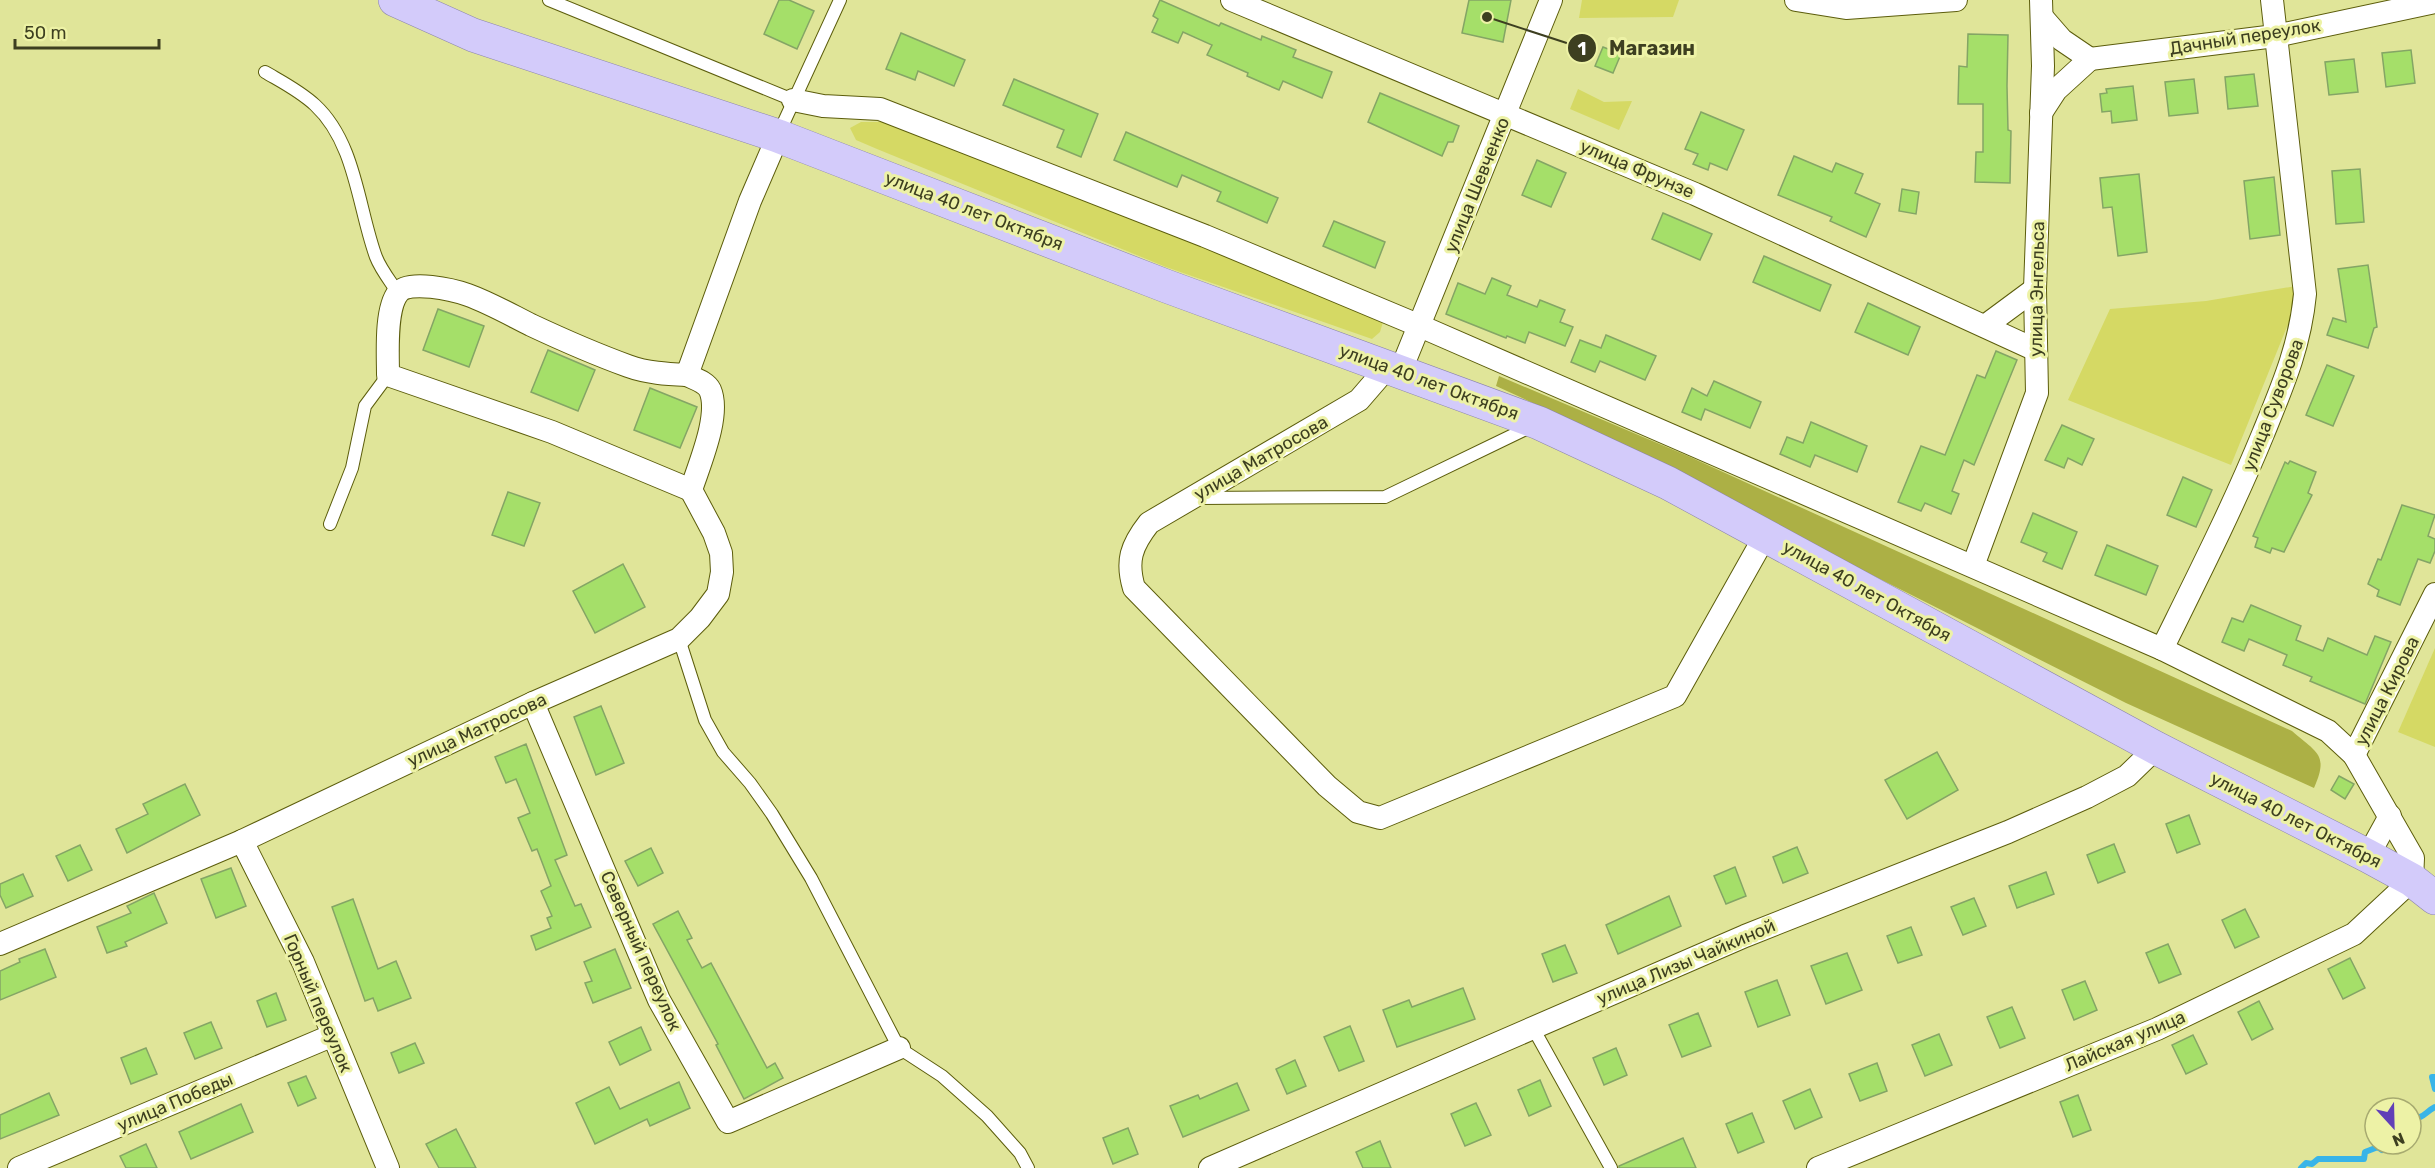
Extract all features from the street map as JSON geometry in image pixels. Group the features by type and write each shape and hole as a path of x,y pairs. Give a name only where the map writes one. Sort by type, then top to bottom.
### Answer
{"main road":[{"name":"улица 40 лет Октября","path":"395,0 473,35 778,136 1166,286 1393,367 1539,423 1668,483 2156,748 2368,856 2424,889"}],"street":[{"name":"улица Фрунзе","path":"1232,0 1695,194 2036,350"},
{"name":"улица Шевченко","path":"1393,367 1420,326 1551,0"},
{"path":"1796,0 1846,8 1956,0"},
{"name":"улица Суворова","path":"2162,649 2238,496 2281,391 2301,333 2305,294 2272,0"},
{"name":"Дачный переулок","path":"2090,59 2275,36 2435,2"},
{"path":"2041,8 2062,40 2090,59 2056,90 2041,113"},
{"name":"улица Энгельса","path":"1972,566 2037,393 2035,289 2041,113 2041,8"},
{"name":"улица 40 лет Октября","path":"793,100 823,106 880,109 1205,236 1420,326 2162,649 2328,731 2354,755 2413,858 2424,889"},
{"path":"687,375 750,201 778,136"},
{"path":"407,287 422,287 470,296 590,352 631,367 657,373 687,375 705,384 710,391 712,408 710,428 691,490 552,432 388,375 387,342 398,293 407,287"},
{"path":"1985,326 2035,289"},
{"name":"улица Матросова","path":"1393,367 1378,378 1359,400 1149,523 1133,546 1128,569 1134,588 1327,786 1358,812 1380,818 1675,696 1765,536"},
{"name":"улица Матросова","path":"0,944 242,841 533,703 679,639 700,618 718,594 722,572 721,553 714,533 691,490"},
{"name":"улица Кирова","path":"2354,755 2435,594"},
{"name":"Северный переулок","path":"533,703 659,1000 728,1122 899,1048"},
{"name":"улица Лизы Чайкиной","path":"1210,1168 1745,936 2008,832 2087,798 2127,776 2156,748"},
{"path":"2368,856 2390,816"},
{"name":"Горный переулок","path":"242,841 303,962 331,1036 388,1168"},
{"name":"Лайская улица","path":"1818,1168 2157,1029 2354,934 2424,889"},
{"name":"улица Победы","path":"19,1168 331,1036"}],"lane":[{"path":"549,0 793,100"},
{"path":"778,136 840,0"},
{"path":"265,72 298,91 317,106 338,137 359,195 377,259 398,293"},
{"path":"330,524 352,468 365,406 388,375"},
{"path":"1192,498 1385,497 1539,423"},
{"path":"679,639 705,720 723,752 750,783 772,814 811,878 899,1048 942,1076 987,1116 1020,1153 1028,1168"},
{"path":"1533,1028 1611,1168"}],"shaded area":[{"path":"1582,0 1679,0 1673,17 1579,18"},
{"path":"1578,89 1604,102 1632,101 1619,130 1570,109"},
{"path":"861,122 889,122 1223,252 1383,322 1380,332 1372,339 1166,267 856,140 850,128"},
{"path":"2296,286 2293,312 2231,465 2068,400 2110,309 2206,301"},
{"path":"1499,376 1688,456 2292,731 2318,755 2320,768 2314,788 2126,703 1868,573 1648,456 1496,386"},
{"path":"2435,648 2435,747 2398,732"}],"building":[{"path":"779,0 789,0 814,11 797,49 764,34"},
{"path":"1160,0 1219,26 1221,23 1261,40 1262,36 1296,50 1293,57 1332,72 1322,98 1283,81 1279,90 1247,76 1248,73 1207,55 1212,45 1183,32 1178,43 1152,32 1158,19 1153,16"},
{"path":"1469,0 1511,0 1503,42 1462,33"},
{"path":"901,33 965,60 954,86 918,71 915,80 886,69"},
{"path":"1968,34 2008,35 2010,183 1975,182 1976,152 1983,152 1983,104 1958,104 1959,66 1967,67"},
{"path":"1603,47 1621,54 1613,73 1595,66"},
{"path":"2411,50 2415,83 2386,87 2382,53"},
{"path":"2354,59 2358,92 2329,95 2325,62"},
{"path":"2254,74 2258,106 2228,109 2225,77"},
{"path":"1014,79 1098,114 1081,157 1057,147 1064,130 1003,105"},
{"path":"2194,79 2198,113 2169,116 2165,82"},
{"path":"2133,86 2137,120 2112,123 2111,111 2102,112 2100,94 2107,93 2106,89"},
{"path":"1380,93 1459,126 1453,142 1448,142 1442,156 1368,122"},
{"path":"1701,112 1744,130 1727,170 1710,163 1708,170 1693,164 1698,154 1685,149"},
{"path":"1126,132 1278,198 1267,223 1217,201 1221,192 1182,175 1177,187 1114,160"},
{"path":"1794,156 1832,172 1836,163 1863,174 1855,193 1880,204 1866,237 1830,221 1832,217 1778,195"},
{"path":"1537,160 1566,173 1551,207 1522,195"},
{"path":"2360,169 2364,222 2336,224 2332,171"},
{"path":"2139,174 2147,252 2118,256 2112,207 2103,208 2100,178"},
{"path":"2274,177 2280,235 2250,239 2244,181"},
{"path":"1902,189 1919,192 1916,214 1899,211"},
{"path":"1663,213 1712,234 1700,260 1652,239"},
{"path":"1334,221 1385,242 1375,268 1323,246"},
{"path":"1764,256 1831,285 1820,311 1753,282"},
{"path":"2368,265 2377,327 2374,328 2368,348 2327,335 2333,318 2346,322 2338,269"},
{"path":"1492,278 1511,286 1507,295 1537,307 1540,300 1565,310 1560,322 1573,327 1565,346 1529,332 1525,343 1507,336 1506,338 1446,314 1458,283 1485,294"},
{"path":"1868,303 1920,327 1908,355 1855,332"},
{"path":"438,309 484,326 469,367 423,350"},
{"path":"1606,335 1656,356 1645,380 1600,361 1595,372 1571,362 1580,340 1601,348"},
{"path":"548,350 595,370 578,411 531,392"},
{"path":"1996,351 2017,360 1974,465 1964,460 1952,491 1959,494 1951,514 1925,503 1921,511 1898,502 1921,446 1945,455 1977,375 1985,378"},
{"path":"2327,365 2354,376 2333,426 2306,415"},
{"path":"1714,381 1761,402 1750,428 1705,409 1701,420 1682,412 1692,388 1707,396"},
{"path":"650,388 697,407 680,448 634,430"},
{"path":"1811,422 1867,446 1857,472 1815,455 1810,467 1780,454 1787,437 1803,443"},
{"path":"2062,425 2094,439 2082,465 2068,458 2064,468 2045,460"},
{"path":"2290,461 2316,472 2308,493 2312,495 2284,552 2272,548 2270,553 2255,547 2258,538 2253,536 2285,462 2288,464"},
{"path":"2183,477 2212,490 2196,527 2167,515"},
{"path":"508,492 540,503 524,546 492,535"},
{"path":"2402,505 2435,515 2428,536 2435,539 2435,551 2430,563 2418,559 2400,605 2377,596 2379,590 2368,584 2378,559 2381,560"},
{"path":"2033,513 2077,532 2062,569 2043,561 2047,553 2021,542"},
{"path":"2107,545 2158,566 2146,595 2095,575"},
{"path":"623,564 645,607 595,633 573,591"},
{"path":"2251,605 2301,626 2296,640 2323,651 2328,638 2367,655 2375,636 2391,642 2365,704 2310,681 2312,677 2283,665 2287,655 2249,639 2244,651 2222,642 2232,618 2243,622"},
{"path":"601,706 624,763 596,775 574,717"},
{"path":"526,744 567,855 555,860 575,906 581,904 591,927 536,950 531,936 551,928 547,918 552,916 541,891 551,886 537,849 532,851 518,818 530,813 516,779 506,783 495,757"},
{"path":"1937,752 1958,790 1907,819 1885,780"},
{"path":"2339,776 2354,784 2345,799 2331,790"},
{"path":"185,784 200,815 127,853 116,829 148,814 143,804"},
{"path":"2189,815 2200,844 2177,853 2166,824"},
{"path":"2114,844 2125,872 2098,883 2087,855"},
{"path":"80,845 92,870 68,881 56,856"},
{"path":"1797,847 1808,873 1783,883 1773,857"},
{"path":"651,848 663,873 638,886 625,861"},
{"path":"1735,867 1746,896 1726,904 1714,876"},
{"path":"231,868 246,906 216,918 201,879"},
{"path":"2046,872 2054,894 2017,908 2009,886"},
{"path":"23,874 33,896 6,908 0,895 0,884"},
{"path":"154,893 167,923 125,942 127,946 107,953 97,927 131,913 127,906"},
{"path":"1669,896 1681,926 1618,954 1606,925"},
{"path":"1974,898 1986,926 1963,935 1951,907"},
{"path":"353,899 378,969 396,961 411,998 378,1011 373,998 365,1001 332,907"},
{"path":"2245,909 2259,937 2235,948 2222,920"},
{"path":"678,911 692,938 687,940 702,968 711,963 767,1068 775,1063 783,1078 744,1099 716,1045 718,1044 653,924"},
{"path":"1911,927 1922,955 1898,963 1887,936"},
{"path":"2168,944 2181,974 2159,983 2146,953"},
{"path":"1565,945 1577,973 1553,982 1542,954"},
{"path":"45,949 56,977 0,1000 0,971 20,962 19,959"},
{"path":"615,949 631,988 593,1003 585,983 592,981 584,962"},
{"path":"1847,953 1862,990 1826,1004 1811,966"},
{"path":"2350,958 2365,988 2343,999 2328,969"},
{"path":"1777,980 1790,1015 1758,1027 1745,992"},
{"path":"2085,981 2097,1010 2074,1020 2062,990"},
{"path":"1463,988 1475,1019 1397,1047 1383,1010 1409,1000 1412,1007"},
{"path":"276,993 286,1020 267,1027 257,1001"},
{"path":"2259,1001 2273,1029 2252,1040 2238,1012"},
{"path":"2012,1007 2025,1038 2000,1048 1987,1017"},
{"path":"1698,1013 1711,1046 1682,1057 1669,1025"},
{"path":"211,1022 222,1048 195,1059 184,1033"},
{"path":"1350,1026 1364,1061 1339,1071 1324,1037"},
{"path":"641,1027 651,1050 620,1065 609,1042"},
{"path":"1939,1034 1952,1065 1925,1076 1912,1045"},
{"path":"2193,1035 2207,1064 2186,1074 2172,1045"},
{"path":"415,1043 424,1063 399,1073 391,1053"},
{"path":"146,1048 157,1074 131,1084 121,1058"},
{"path":"1616,1048 1627,1075 1604,1085 1593,1058"},
{"path":"1295,1060 1306,1086 1287,1094 1276,1069"},
{"path":"1877,1063 1887,1091 1860,1101 1849,1074"},
{"path":"306,1076 316,1098 298,1106 288,1083"},
{"path":"1540,1080 1551,1106 1529,1116 1518,1090"},
{"path":"679,1082 690,1108 650,1126 647,1119 595,1144 576,1103 609,1087 620,1109"},
{"path":"1237,1083 1249,1110 1183,1137 1170,1106 1198,1095 1200,1099"},
{"path":"1810,1089 1822,1117 1795,1129 1783,1101"},
{"path":"49,1093 59,1115 0,1139 0,1115"},
{"path":"2078,1095 2091,1130 2073,1137 2060,1102"},
{"path":"1476,1103 1491,1135 1465,1146 1451,1114"},
{"path":"241,1104 253,1132 191,1159 179,1132"},
{"path":"1752,1113 1764,1142 1738,1153 1726,1124"},
{"path":"1128,1128 1138,1154 1113,1164 1103,1138"},
{"path":"456,1129 476,1168 439,1168 426,1144"},
{"path":"1683,1138 1696,1168 1619,1168 1619,1166"},
{"path":"1380,1141 1391,1168 1363,1168 1356,1152"},
{"path":"146,1144 157,1168 126,1168 120,1156"}],"waterway":[{"path":"2435,1077 2432,1077 2435,1089"},
{"path":"2423,1115 2435,1107"},
{"path":"2301,1168 2306,1163 2312,1164 2318,1159 2364,1159 2364,1156"}],"place":[{"name":"Магазин","path":"1487,17"}]}
